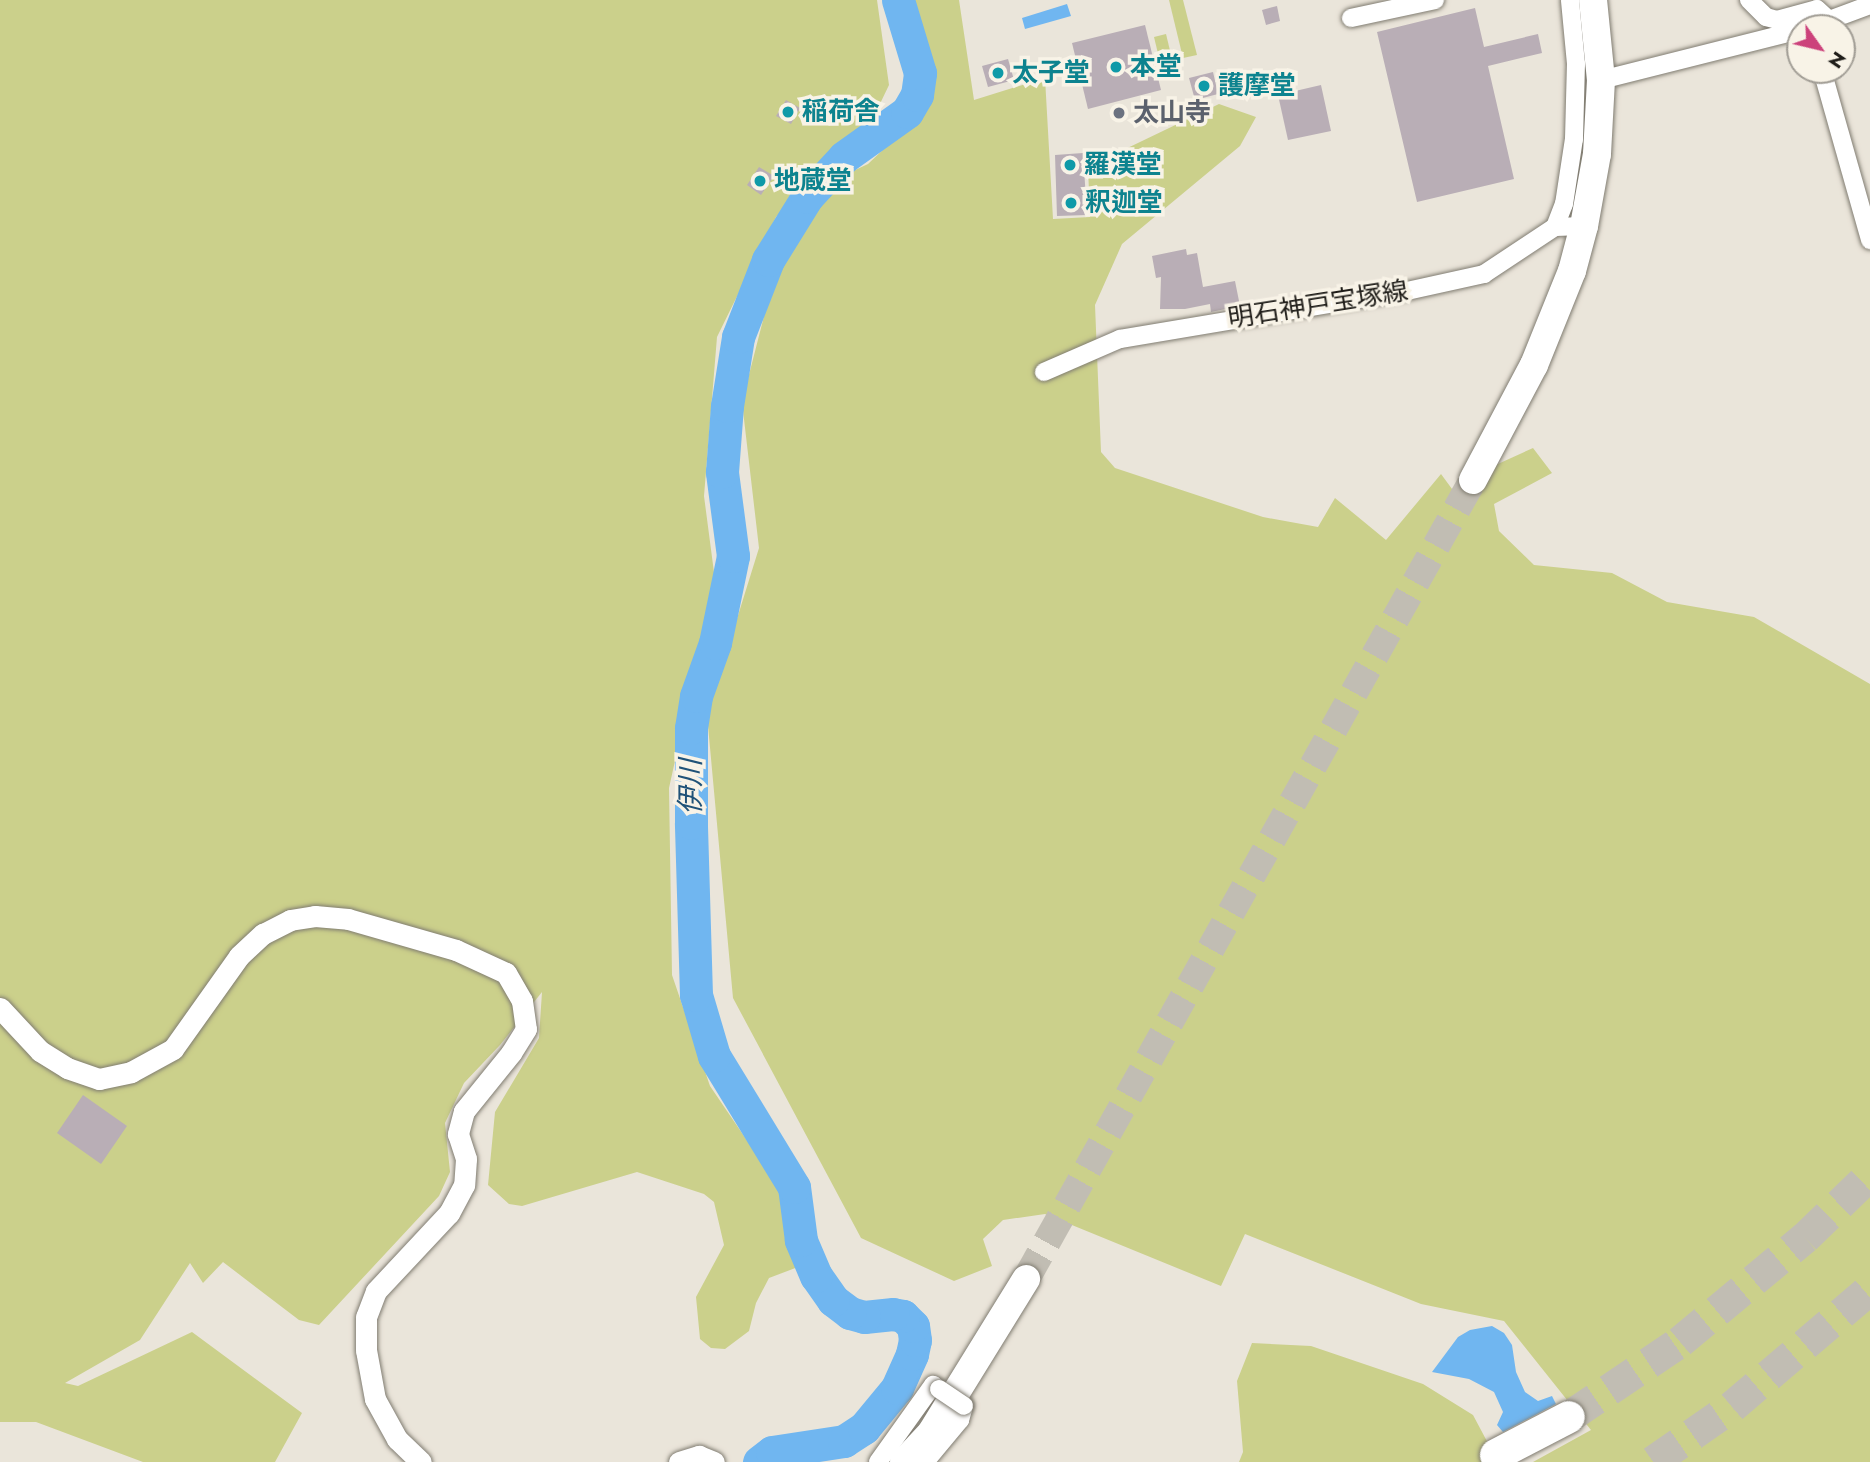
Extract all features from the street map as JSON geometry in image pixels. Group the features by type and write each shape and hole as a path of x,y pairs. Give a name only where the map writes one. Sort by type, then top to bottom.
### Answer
{"highway":[{"path":"1496,1455 1569,1417"}],"main road":[{"path":"1473,480 1534,365 1572,271 1584,226 1597,154 1601,80 1592,0"},
{"path":"904,1462 932,1433 1026,1279"}],"street":[{"path":"1352,19 1435,0"},
{"path":"1570,0 1576,64 1574,139 1564,204 1555,227 1584,226"},
{"path":"1749,0 1766,17 1777,20 1786,18"},
{"path":"1845,14 1870,5"},
{"path":"1799,14 1817,9 1822,14"},
{"path":"1601,80 1786,34"},
{"path":"1826,84 1870,240"},
{"name":"明石神戸宝塚線","path":"1044,372 1120,340 1408,291 1484,274 1555,227"},
{"path":"0,1007 40,1051 67,1068 99,1079 131,1072 173,1049 239,956 263,934 290,920 315,916 348,919 456,950 506,973 522,1001 527,1029 464,1111 458,1134 466,1159 464,1185 449,1213 376,1291 366,1317 366,1350 375,1399 397,1439 421,1462"},
{"path":"878,1462 936,1387 964,1406 960,1420 925,1462"},
{"path":"679,1462 699,1456 714,1462"}],"green space":[{"path":"0,0 877,0 889,85 877,110 776,217 717,337 704,496 715,580 669,788 672,975 710,1086 782,1192 798,1267 769,1278 756,1303 749,1331 725,1349 711,1348 700,1339 696,1297 724,1245 714,1202 704,1194 637,1172 522,1206 509,1204 488,1185 495,1112 539,1038 542,992 500,1045 464,1083 445,1123 450,1172 439,1196 319,1325 299,1320 223,1262 203,1283 190,1263 140,1340 65,1383 78,1386 192,1332 302,1413 275,1462 143,1462 36,1422 0,1422"},
{"path":"903,0 959,0 974,100 1045,78 1053,219 1090,217 1088,167 1219,104 1256,117 1240,146 1122,244 1095,305 1101,452 1115,468 1263,517 1318,527 1335,498 1386,540 1441,474 1466,508 1489,468 1533,448 1552,473 1494,504 1499,531 1534,565 1612,573 1667,602 1754,617 1870,684 1870,1462 1533,1462 1591,1430 1504,1321 1421,1304 1245,1234 1221,1286 1045,1214 1003,1220 983,1239 992,1266 954,1281 861,1238 733,998 707,715 759,548 742,402 772,285 793,244 838,178 868,164 931,104"},
{"path":"1169,0 1183,0 1197,55 1183,58"},
{"path":"1166,34 1173,63 1161,66 1154,37"},
{"path":"1252,1343 1311,1346 1423,1384 1473,1415 1498,1462 1239,1462 1243,1452 1237,1381"}],"water":[{"path":"1067,4 1071,16 1025,29 1022,18"},
{"path":"1492,1326 1504,1333 1512,1345 1516,1372 1525,1392 1538,1401 1552,1396 1556,1404 1503,1432 1497,1425 1503,1412 1494,1392 1469,1379 1432,1372 1458,1337 1470,1330"}],"building":[{"path":"1277,6 1280,21 1266,25 1262,10"},
{"path":"1475,8 1484,47 1538,34 1542,53 1488,66 1514,179 1417,202 1377,32"},
{"name":"本堂","path":"1145,25 1161,90 1088,109 1072,43"},
{"name":"太子堂","path":"1008,59 1014,80 988,87 982,66"},
{"name":"護摩堂","path":"1213,72 1218,94 1195,100 1189,78"},
{"path":"1321,85 1331,131 1288,140 1278,95"},
{"name":"稲荷舎","path":"786,100 800,108 791,124 776,116"},
{"path":"1083,153 1087,215 1057,216 1055,155"},
{"name":"地蔵堂","path":"759,167 774,176 761,195 747,185"},
{"path":"1186,249 1187,255 1197,253 1203,287 1235,281 1240,306 1211,312 1210,304 1185,309 1160,309 1161,277 1156,278 1152,256"},
{"path":"83,1095 127,1126 101,1164 57,1133"}],"waterway":[{"name":"伊川","path":"759,1462 772,1452 844,1441 864,1428 897,1388 912,1354 915,1340 913,1326 903,1316 893,1314 864,1317 850,1313 833,1300 816,1276 801,1240 794,1187 714,1056 696,995 691,823 691,728 696,696 715,643 733,556 722,472 727,406 738,337 768,260 807,197 844,157 907,112 917,95 920,73 898,0"}],"tunnel":[{"path":"1026,1279 1473,480"},
{"path":"1569,1417 1680,1342 1805,1238 1870,1175"},
{"path":"1653,1462 1732,1407 1870,1289"}],"place":[{"name":"本堂","path":"1116,67"},
{"name":"太子堂","path":"998,73"},
{"name":"護摩堂","path":"1204,86"},
{"name":"稲荷舎","path":"788,112"},
{"name":"太山寺","path":"1119,113"},
{"name":"羅漢堂","path":"1070,165"},
{"name":"地蔵堂","path":"760,181"},
{"name":"釈迦堂","path":"1071,203"}]}
